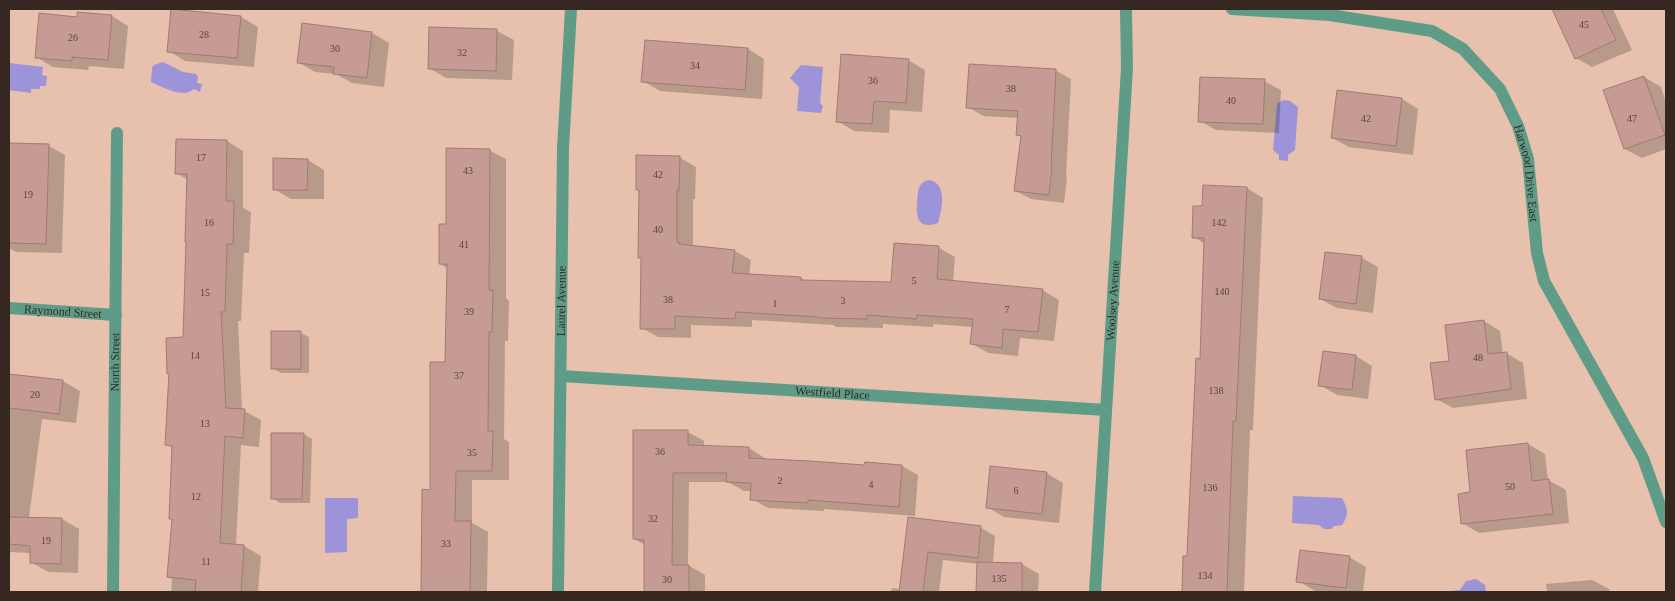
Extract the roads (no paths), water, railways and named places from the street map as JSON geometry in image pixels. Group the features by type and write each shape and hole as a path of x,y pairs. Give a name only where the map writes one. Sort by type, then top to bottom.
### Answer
{"street":[{"name":"Laurel Avenue","path":"558,592 562,148 571,9"},
{"name":"Woolsey Avenue","path":"1095,592 1128,68 1126,9"},
{"name":"Harwood Drive East","path":"1232,9 1330,15 1432,31 1463,49 1500,89 1518,126 1528,159 1537,253 1544,281 1643,458 1666,522"},
{"name":"North Street","path":"113,592 117,133"},
{"name":"Raymond Street","path":"9,308 116,315"},
{"name":"Westfield Place","path":"561,376 1106,410"}]}
